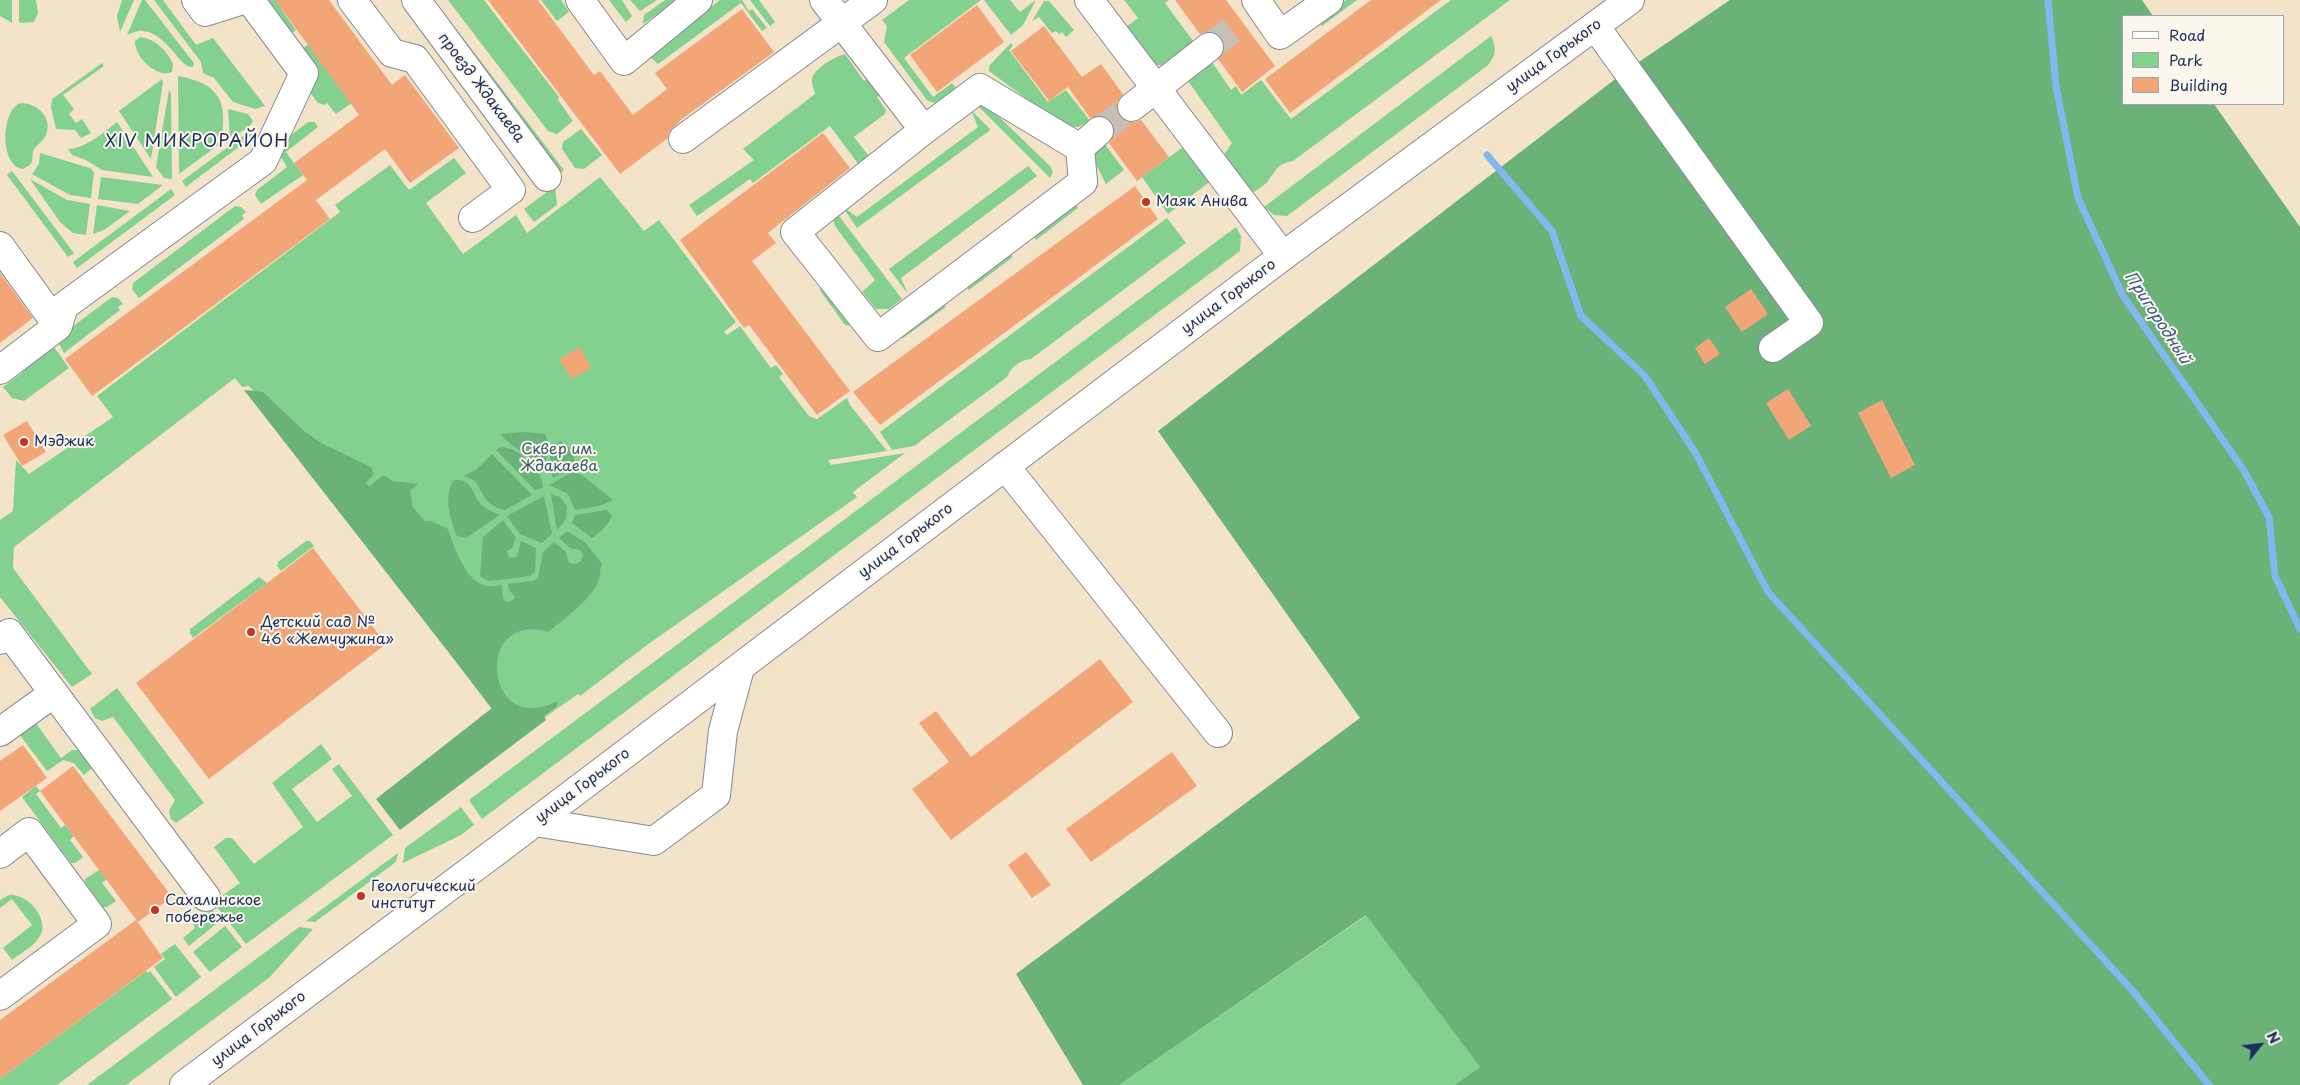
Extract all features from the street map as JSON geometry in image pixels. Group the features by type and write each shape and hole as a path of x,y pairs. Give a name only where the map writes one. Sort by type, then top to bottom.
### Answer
{"main road":[{"path":"196,0 204,12 243,0"},
{"path":"0,370 58,326 64,306 263,162 304,73 250,0"},
{"path":"352,0 392,53 415,59 511,190 473,218"},
{"name":"проезд Ждакаева","path":"416,0 547,177"},
{"path":"580,0 624,61 698,0"},
{"path":"824,0 843,22 924,130"},
{"path":"683,139 873,0"},
{"path":"1089,0 1283,256"},
{"path":"1254,10 1280,35 1329,0"},
{"name":"улица Горького","path":"184,1085 740,668 1283,256 1630,0"},
{"path":"1595,26 1809,322 1773,348"},
{"path":"1132,107 1210,47"},
{"path":"980,88 1090,139 1083,182 878,337 796,232 924,130 980,88"},
{"path":"0,246 58,326"},
{"path":"1005,466 1218,733"},
{"path":"0,640 9,633 206,897"},
{"path":"535,822 654,841 716,795 723,731 740,668"},
{"path":"0,732 54,693"},
{"path":"0,854 29,832 97,924 0,996"}],"green space":[{"path":"0,0 12,0 12,23 0,16"},
{"path":"19,0 36,0 38,13 34,22 19,23"},
{"path":"122,0 134,0 120,32 117,16"},
{"path":"142,0 145,0 194,63 193,67 184,63 166,44 152,33 139,31 127,35"},
{"path":"154,0 163,0 196,45 213,38 265,106 255,109 233,102 214,78 203,73 201,62"},
{"path":"243,0 277,0 285,6 281,9 296,30 292,33 294,36 282,45"},
{"path":"422,0 434,0 564,170 557,175"},
{"path":"448,0 484,0 559,97 558,100 573,121 557,134 548,131"},
{"path":"541,0 561,0 569,12 557,21"},
{"path":"609,0 622,0 632,16 626,22"},
{"path":"630,0 657,0 640,11"},
{"path":"665,0 678,0 643,24 644,15"},
{"path":"720,0 742,0 749,11 752,9 767,28 762,31 741,3 658,64 647,54"},
{"path":"750,0 759,0 775,22 770,26"},
{"path":"909,0 981,0 904,58 933,97 952,83 956,88 955,91 942,101 935,103 927,100 884,42 887,26 882,20"},
{"path":"984,0 1010,0 1020,12 1036,0 1023,25 1011,35"},
{"path":"1124,0 1169,0 1165,3 1196,45 1165,65 1156,65 1121,31 1138,18"},
{"path":"1346,0 1357,0 1322,26 1318,21"},
{"path":"1451,0 1510,0 1293,161 1280,165 1266,183 1248,196 1221,159 1232,143 1188,81 1177,85 1208,56 1231,90 1236,86 1241,95 1261,80 1291,119"},
{"path":"1730,0 2142,0 2152,15 2122,15 2122,105 2215,105 2300,227 2300,1085 1454,1085 1480,1067 1366,915 1119,1085 1083,1085 1016,974 1360,718 1158,431 1627,70"},
{"path":"1044,1 1049,1 1074,30 1066,37 1062,32 1059,34 1056,31 1052,33 1039,17 1032,21"},
{"path":"1491,36 1495,52 1487,66 1287,216 1274,215 1264,207"},
{"path":"140,37 151,40 164,50 173,64 172,72 166,73 153,69 142,59 138,53 135,41"},
{"path":"312,42 352,103 336,114 327,103 324,105 318,103 287,62 288,56 301,45 303,48"},
{"path":"1011,43 1013,46 1009,50 1048,102 1066,90 1090,121 1078,127 1064,126 989,71 989,66"},
{"path":"845,54 864,81 870,77 882,93 877,97 886,110 885,114 854,137 871,159 859,165 830,126 753,183 750,179 697,216 689,205 754,160 743,149 815,94 812,78 817,70 836,57"},
{"path":"102,63 104,66 63,95 74,109 69,114 76,123 82,119 91,133 81,138 75,130 56,129 51,107 52,99"},
{"path":"178,76 192,79 212,89 222,105 223,116 221,143 179,174"},
{"path":"162,79 163,82 151,159 119,111"},
{"path":"169,90 171,94 172,179 164,178 156,167"},
{"path":"21,103 39,109 48,125 45,137 34,150 31,164 23,169 15,166 10,159 6,138 6,126 9,116 14,108"},
{"path":"977,105 983,105 991,109 1050,166 1053,172 1050,178"},
{"path":"228,109 248,114 253,121 249,127 230,138"},
{"path":"971,110 990,129 989,131 857,228 842,206 857,217 978,127"},
{"path":"117,122 153,177 102,170 86,160 72,155 68,149 88,143"},
{"path":"308,122 315,122 318,127 286,152 303,175 261,204 255,195 257,190 287,167 280,155 285,140"},
{"path":"581,129 602,155 584,169 575,168 562,149 563,142"},
{"path":"257,133 186,187 182,181 243,136"},
{"path":"1098,135 1124,170 1106,184 1093,159"},
{"path":"1190,142 1213,179 1168,214 1142,177"},
{"path":"40,153 90,168 94,172 91,198 70,195 32,174 39,164"},
{"name":"Сквер им. Ждакаева","path":"454,158 466,173 426,203 463,254 516,215 527,233 600,177 644,231 659,220 736,322 724,332 727,335 740,326 771,368 776,365 783,374 779,377 809,416 817,419 847,398 850,405 887,451 828,460 831,465 905,453 853,492 857,497 647,645 580,696 578,694 514,739 249,386 242,387 235,378 14,547 13,568 92,674 72,687 0,597 0,520 13,511 16,460 29,474 113,417 97,396 340,212 335,205 390,165 409,190"},
{"path":"1028,166 1037,176 901,278 908,294 889,269"},
{"path":"12,171 74,253 68,257 7,175"},
{"path":"101,177 163,185 138,204 98,199"},
{"path":"30,179 67,200 90,204 86,235 73,233 60,222"},
{"path":"555,186 557,205 534,222 524,209"},
{"path":"171,189 175,195 77,268 73,262"},
{"path":"1075,203 1078,208 1036,240 1033,235"},
{"path":"97,205 130,211 104,230 93,234"},
{"path":"235,206 241,207 246,212 242,215 244,219 139,298 132,289 133,283"},
{"path":"836,212 902,299 889,309 876,309 862,292 875,280 835,226 833,219"},
{"path":"1167,218 1186,243 1031,359 1016,365 1007,377 914,446 892,450 880,432"},
{"path":"1236,227 1241,236 1240,251 482,819 469,800"},
{"path":"1009,252 1013,257 969,290 965,285"},
{"path":"822,284 853,326 845,325 821,292"},
{"path":"112,297 118,298 123,304 118,307 120,310 64,353 56,339"},
{"path":"942,302 946,307 903,338 900,333"},
{"path":"51,343 69,368 24,401 12,398 3,387 22,373 18,367"},
{"path":"244,390 263,392 304,431 321,443 371,467 374,474 366,483 369,487 383,475 393,481 418,484 410,491 413,507 425,521 431,521 448,529 465,569 477,582 483,585 502,585 503,598 506,602 512,601 515,597 509,590 508,584 533,581 538,578 543,552 554,542 566,552 569,563 575,564 581,561 583,554 580,550 570,548 559,538 567,531 586,543 602,564 600,577 591,594 569,615 549,632 524,630 508,639 499,654 497,672 503,690 515,703 533,708 557,701 557,706 544,716 546,720 400,830 376,799 492,708"},
{"path":"524,432 545,434 548,442 545,472 540,465 501,434"},
{"path":"560,441 569,448 575,460 565,472 553,478 550,457 553,448"},
{"path":"501,447 515,451 529,460 539,473 543,488 535,490 496,450"},
{"path":"492,454 532,495 505,510 490,503 476,483 464,476 477,469"},
{"path":"573,472 582,475 613,500 599,506 575,510 568,494 549,485"},
{"path":"454,480 467,483 481,504 500,515 466,538 457,536 450,515 448,500"},
{"path":"551,494 560,497 567,506 566,519 557,530"},
{"path":"544,496 552,534 542,543 520,534 507,516"},
{"path":"607,510 612,516 610,520 592,538 572,523 575,515"},
{"path":"503,520 516,538 512,548 507,551 509,558 517,557 521,541 536,548 535,572 531,576 489,581 480,576 483,537"},
{"path":"306,541 310,541 314,546 281,571 277,566 278,562"},
{"path":"259,577 267,583 193,638 190,629"},
{"path":"117,688 204,803 176,823 171,819 169,811 175,800 113,717 102,721 95,718 90,709"},
{"path":"35,722 61,758 72,750 78,750 92,768 84,775 74,763 63,760 47,771 19,734"},
{"path":"321,744 332,759 292,789 317,822 352,796 332,769 339,764 393,835 246,944 213,902 240,883 214,847 226,838 232,838 254,864 303,827 272,783"},
{"path":"36,786 40,791 36,794 61,828 65,825 74,836 70,840 83,857 75,863 71,863 22,797"},
{"path":"461,807 474,825 461,835 403,863 405,848"},
{"path":"398,853 396,862 315,922 306,921"},
{"path":"99,870 107,879 102,883 116,901 107,907 103,907 85,882 85,879"},
{"path":"9,895 16,895 29,902 35,908 42,922 40,936 12,960 3,948 32,925 12,899 0,908 0,900"},
{"path":"212,909 221,920 189,946 183,938 195,928 193,924"},
{"path":"1367,915 1480,1067 1454,1085 1119,1085"},
{"path":"225,926 242,947 210,972 193,952"},
{"path":"299,927 313,929 270,977 126,1085 87,1085"},
{"path":"175,944 201,977 176,997 154,967 165,959 161,954"},
{"path":"146,971 148,973 150,971 172,999 57,1085 0,1085 0,1079"}],"building":[{"path":"275,0 329,0 392,85 405,75 459,148 410,183 385,149 316,200 330,219 92,396 65,359 307,180 294,163 359,115"},
{"path":"488,0 538,0 594,75 600,71 633,115 667,89 655,73 742,9 774,52 682,119 669,132 668,138 620,174"},
{"path":"1175,0 1226,0 1275,66 1242,92 1218,59 1224,52 1222,38 1214,32 1200,34"},
{"path":"1371,0 1441,0 1290,113 1265,79"},
{"path":"977,5 1004,42 937,92 910,55"},
{"path":"1044,26 1082,77 1101,64 1123,94 1117,102 1119,116 1127,122 1141,120 1169,157 1137,181 1109,143 1114,135 1114,127 1110,120 1103,116 1090,118 1068,87 1049,101 1011,51"},
{"path":"823,133 850,168 768,233 776,243 752,261 850,391 817,415 749,325 744,328 680,240"},
{"path":"1135,186 1158,219 880,425 853,392"},
{"path":"0,273 33,318 0,343"},
{"path":"1751,289 1768,314 1742,332 1725,307"},
{"path":"1709,338 1720,354 1705,364 1695,348"},
{"path":"580,347 591,368 571,379 559,359"},
{"path":"1788,389 1811,426 1789,440 1766,403"},
{"path":"1882,400 1915,465 1891,478 1858,413"},
{"path":"27,421 46,452 22,466 3,435"},
{"path":"313,548 386,644 209,779 136,683"},
{"path":"1100,659 1133,702 951,840 912,789 949,762 919,723 936,711 971,757"},
{"path":"23,745 47,778 0,811 0,761"},
{"path":"1172,752 1197,786 1091,862 1066,829"},
{"path":"73,766 172,897 138,922 40,791"},
{"path":"1026,852 1051,885 1032,898 1008,865"},
{"path":"136,920 163,958 0,1079 0,1020"}],"waterway":[{"name":"Пригородный","path":"2048,0 2056,86 2078,198 2123,296 2243,469 2269,517 2275,576 2300,629"},
{"path":"1487,155 1552,231 1581,316 1645,376 1695,452 1768,592 2132,990 2209,1085"}],"tunnel":[{"path":"1209,47 1243,22"},
{"path":"1099,131 1132,107"}],"place":[{"name":"Маяк Анива","path":"1146,202"},
{"name":"Мэджик","path":"24,442"},
{"name":"Детский сад № 46 «Жемчужина»","path":"251,632"},
{"name":"Геологический институт","path":"361,896"},
{"name":"Сахалинское побережье","path":"155,910"}],"district":[{"name":"XIV МИКРОРАЙОН","path":"197,142"}]}
